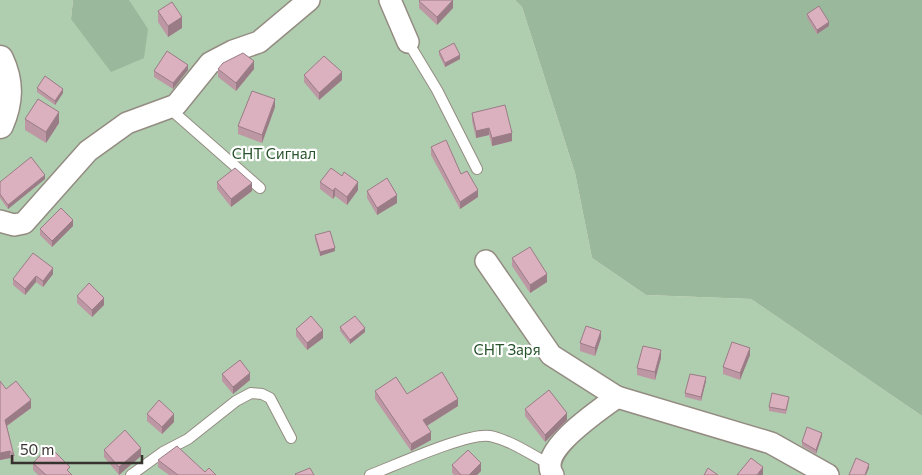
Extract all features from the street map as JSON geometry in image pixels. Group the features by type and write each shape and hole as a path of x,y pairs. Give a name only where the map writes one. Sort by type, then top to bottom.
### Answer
{"street":[{"path":"0,221 14,224 24,222 88,151 127,123 176,105 210,63 233,51 259,42 309,0"},
{"path":"390,0 408,42"},
{"path":"0,59 6,72 9,93 5,113 0,125"},
{"path":"486,261 551,355 617,397 771,443 828,475"},
{"path":"551,472 553,454 581,424 617,397"}],"lane":[{"path":"408,42 437,90 477,169"},
{"path":"169,108 260,188"},
{"path":"131,475 163,452 188,439 236,401 251,394 262,394 270,398 291,438"},
{"path":"370,475 437,448 466,439 489,436 551,472"}],"green space":[{"path":"0,0 73,0 71,19 130,3 129,0 515,0 522,7 575,173 592,258 646,295 751,299 922,416 922,475 0,475"},
{"path":"73,0 129,0 148,29 144,58 111,72 71,19"},
{"path":"515,0 922,0 922,416 751,299 646,295 592,258 575,173 522,7"}],"building":[{"path":"420,0 453,0 437,17"},
{"path":"172,2 182,17 168,26 158,11"},
{"path":"819,6 829,22 817,30 807,14"},
{"path":"454,43 460,55 445,63 439,51"},
{"path":"167,51 188,65 173,83 154,71"},
{"path":"243,53 254,61 236,83 218,69 223,63"},
{"path":"324,56 342,72 319,93 304,75"},
{"path":"45,76 63,89 55,101 37,88"},
{"path":"252,91 275,99 262,135 238,126"},
{"path":"38,99 59,112 46,132 25,119"},
{"path":"505,105 512,133 492,138 489,128 476,131 472,113"},
{"path":"446,140 461,174 467,171 478,190 460,202 431,147"},
{"path":"31,157 45,175 8,205 0,194 0,182"},
{"path":"235,168 252,183 231,199 217,182"},
{"path":"331,168 342,176 344,172 358,182 347,197 335,188 333,191 320,182"},
{"path":"387,178 397,195 377,208 367,191"},
{"path":"61,208 73,220 52,241 40,229"},
{"path":"330,231 335,248 320,252 315,235"},
{"path":"530,247 547,274 530,285 512,258"},
{"path":"33,253 53,268 43,281 36,276 25,289 13,279"},
{"path":"89,283 104,298 92,310 77,296"},
{"path":"311,316 323,330 307,343 296,329"},
{"path":"355,316 365,328 350,340 340,327"},
{"path":"586,326 601,331 595,348 580,343"},
{"path":"732,342 750,348 740,373 723,367"},
{"path":"643,346 661,350 655,372 637,368"},
{"path":"240,360 250,373 233,387 222,374"},
{"path":"442,372 458,399 423,420 431,432 411,444 375,391 396,377 407,394"},
{"path":"690,374 706,377 701,397 685,393"},
{"path":"0,381 6,389 16,381 31,400 5,420 14,456 10,451 0,453"},
{"path":"549,390 567,413 545,435 525,409"},
{"path":"772,393 789,397 786,410 769,407"},
{"path":"159,400 174,414 162,427 147,414"},
{"path":"807,427 822,433 816,450 802,442"},
{"path":"125,430 141,448 119,467 104,450"},
{"path":"49,446 70,467 67,470 72,475 46,475 33,463"},
{"path":"177,446 205,472 209,468 216,475 178,475 158,460"},
{"path":"468,450 481,463 469,475 461,475 452,465"},
{"path":"751,458 763,467 757,475 737,475"},
{"path":"856,458 869,464 865,475 849,475"},
{"path":"310,468 314,475 295,474"},
{"path":"708,468 718,475 704,475"}],"park label":[{"name":"СНТ Сигнал","path":"274,154"},
{"name":"СНТ Заря","path":"507,350"}]}
